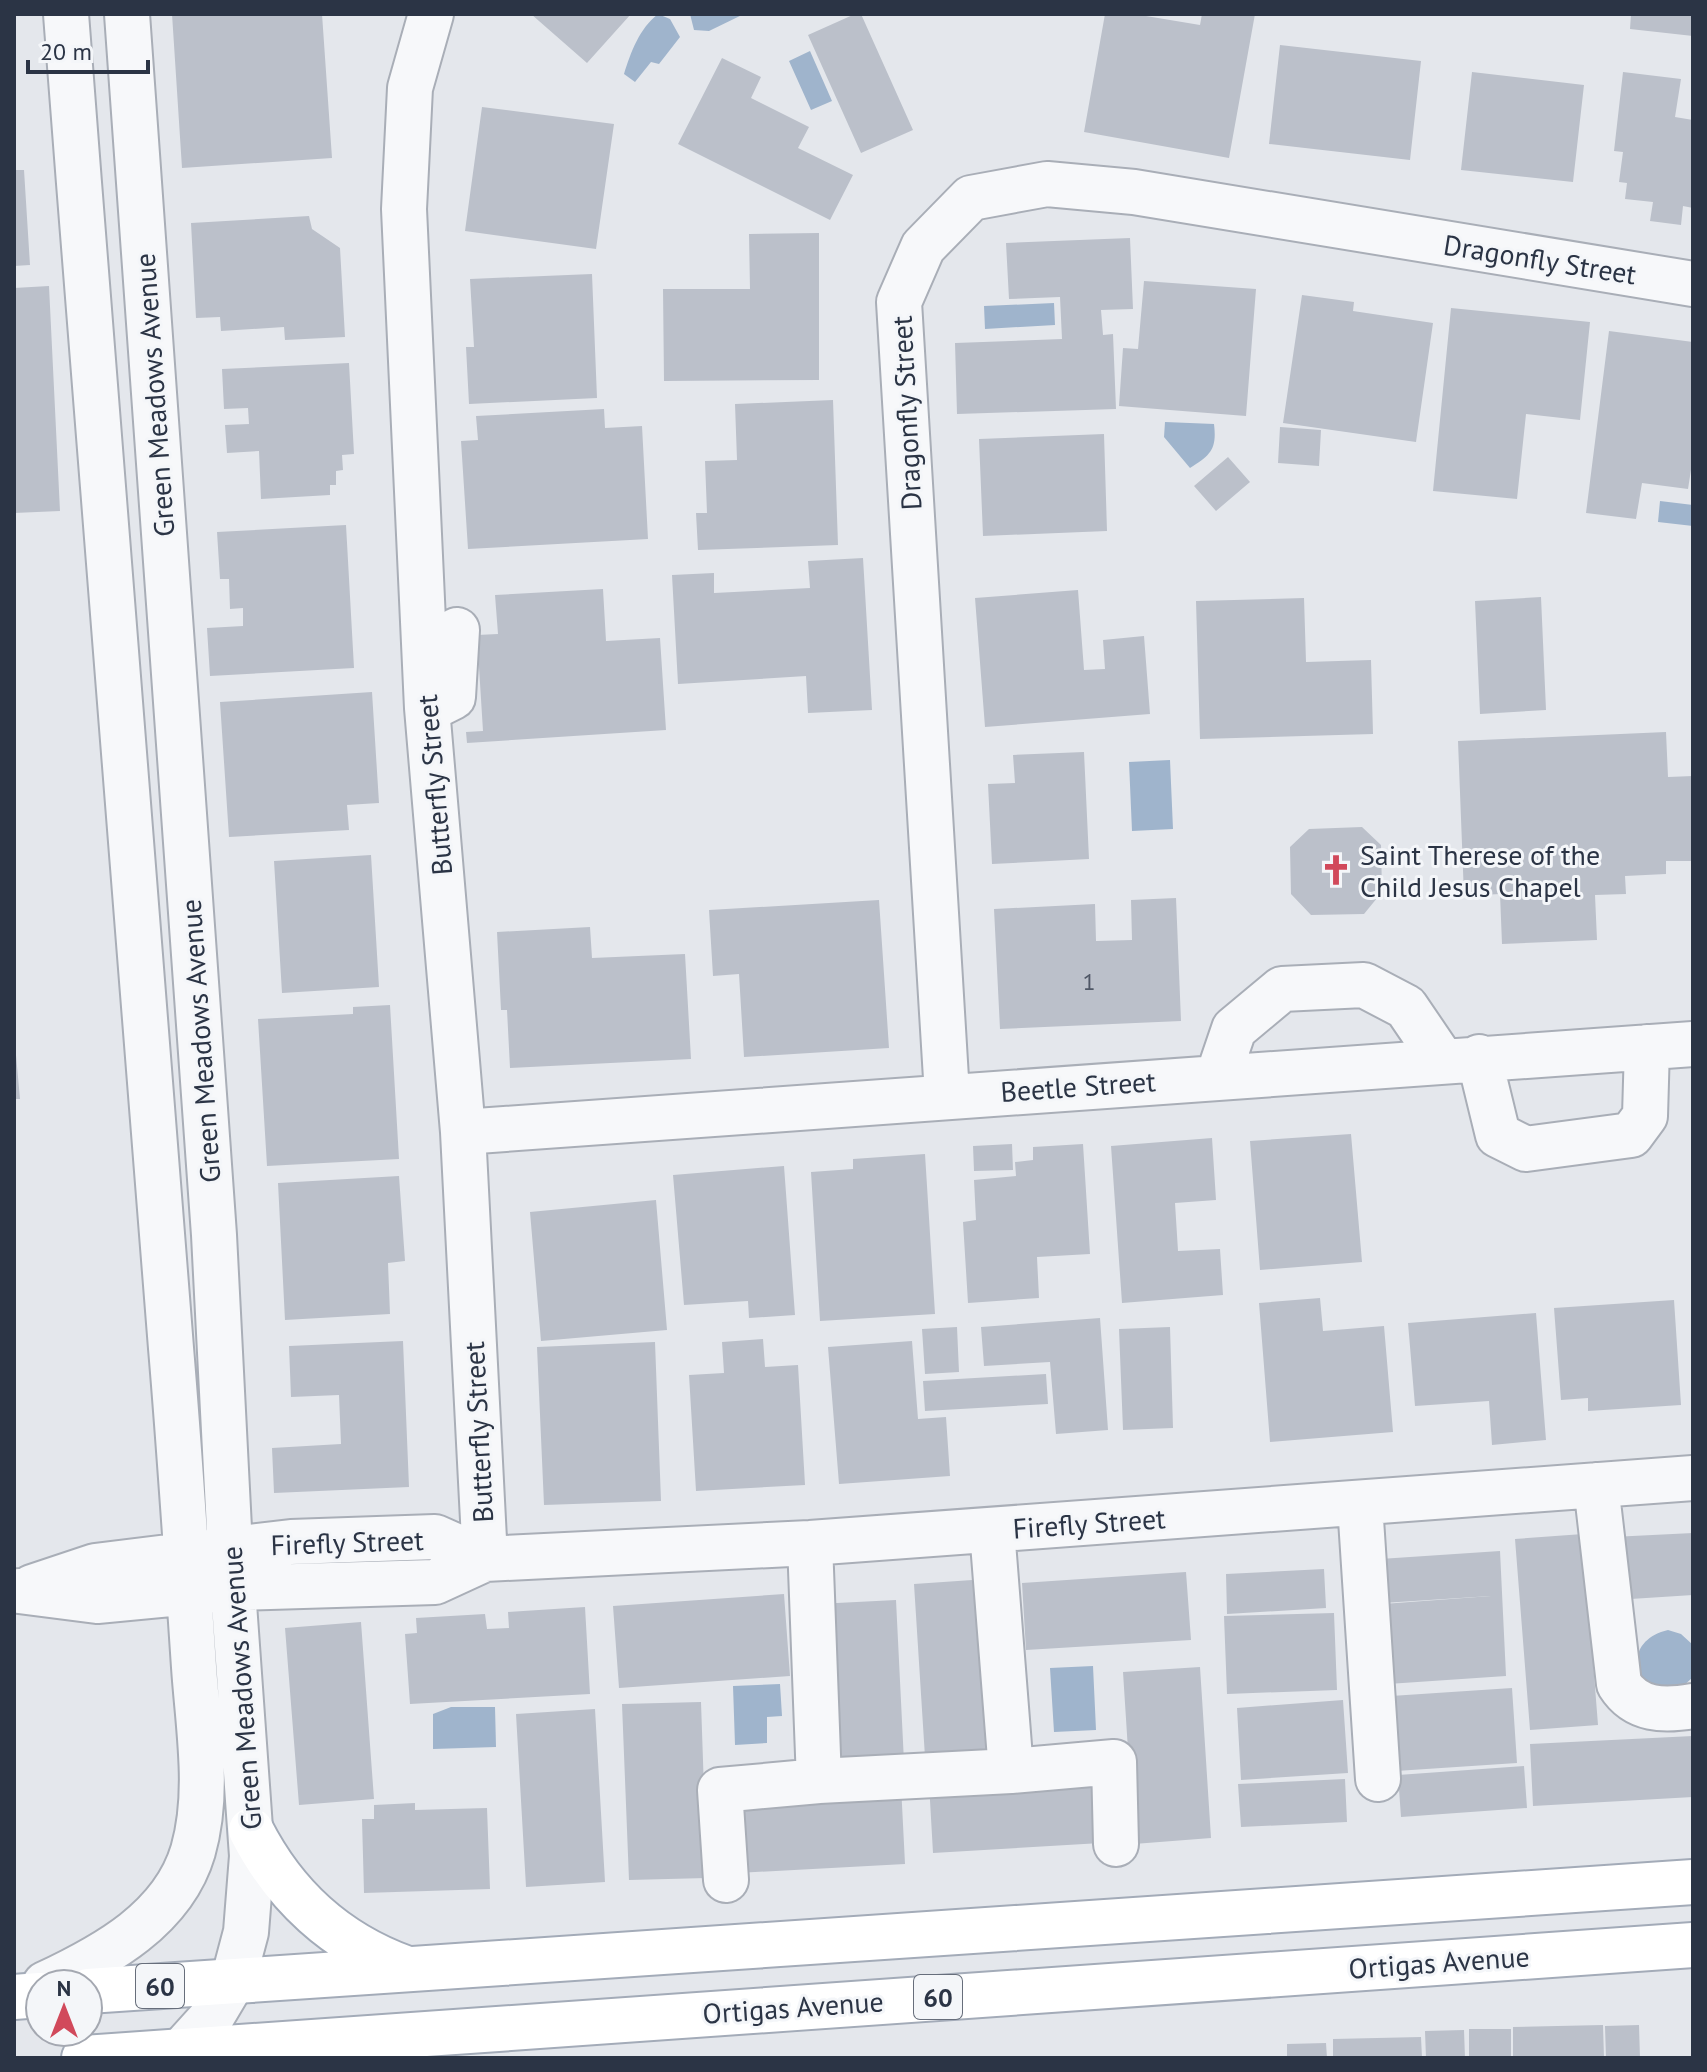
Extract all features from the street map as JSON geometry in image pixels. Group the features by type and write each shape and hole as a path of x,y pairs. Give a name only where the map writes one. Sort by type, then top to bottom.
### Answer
{"main road":[{"path":"251,1830 270,1865 317,1917 364,1950 407,1969"},
{"name":"60","path":"104,1990 1693,1882"},
{"name":"Ortigas Avenue","path":"84,2058 1693,1945"}],"street":[{"name":"Green Meadows Avenue","path":"66,14 202,1771 202,1801 192,1856 173,1894 138,1928 77,1968"},
{"name":"Green Meadows Avenue","path":"127,14 214,1235 232,1568 251,1830 250,1907 233,1981 211,2018 183,2049"},
{"name":"Butterfly Street","path":"431,14 410,88 404,209 427,708 463,1132 485,1559"},
{"name":"Dragonfly Street","path":"947,1095 899,302 923,247 971,198 1047,184 1134,192 1693,284"},
{"path":"84,254 144,252"},
{"path":"96,427 156,425"},
{"path":"427,708 443,705 453,697 457,630"},
{"path":"1218,1076 1234,1029 1282,989 1364,985 1406,1007 1460,1059 1498,1135 1526,1149 1631,1135 1645,1116 1647,1047"},
{"name":"Beetle Street","path":"463,1132 1693,1044"},
{"path":"162,1237 214,1235"},
{"name":"Firefly Street","path":"17,1591 97,1601 188,1573 232,1568 291,1542 435,1537 485,1559 810,1543 1693,1478"},
{"path":"1596,1485 1619,1684 1633,1702 1643,1706 1693,1706"},
{"path":"1360,1504 1378,1779"},
{"path":"992,1530 1011,1771"},
{"path":"810,1543 819,1781"},
{"path":"726,1880 720,1790 1114,1762 1116,1844"}],"water":[{"path":"658,14 670,19 680,37 659,64 651,62 635,82 624,74 641,34"},
{"path":"690,14 744,14 709,31 694,30"},
{"path":"810,51 832,101 811,110 789,61"},
{"path":"1054,303 1055,325 985,329 984,306"},
{"path":"1165,422 1214,424 1211,450 1190,468 1164,437"},
{"path":"1660,501 1693,505 1693,526 1658,522"},
{"path":"1170,760 1173,829 1132,831 1129,762"},
{"path":"1668,1630 1681,1634 1693,1645 1693,1677 1679,1690 1645,1684 1638,1666 1644,1644 1658,1633"},
{"path":"1093,1666 1096,1730 1054,1732 1050,1668"},
{"path":"780,1684 782,1716 767,1717 767,1743 735,1745 733,1686"},
{"path":"451,1707 495,1707 496,1747 433,1749 433,1714"}],"building":[{"path":"172,14 322,14 332,158 182,168"},
{"path":"531,14 631,14 587,63"},
{"path":"861,14 913,130 861,153 808,35"},
{"path":"1105,14 1134,14 1200,25 1202,14 1255,14 1229,158 1084,132"},
{"path":"1631,14 1693,14 1693,36 1630,29"},
{"path":"1280,45 1421,61 1410,160 1269,144"},
{"path":"722,58 761,77 751,98 809,127 798,148 853,175 830,220 678,144"},
{"path":"1472,72 1584,85 1573,182 1461,170"},
{"path":"1623,72 1681,79 1675,117 1693,120 1693,208 1683,206 1681,225 1650,221 1653,202 1625,199 1627,183 1619,182 1623,152 1614,151"},
{"path":"482,107 614,124 596,249 465,231"},
{"path":"14,170 24,170 30,265 14,266"},
{"path":"309,216 312,229 340,248 345,337 285,340 284,327 221,331 220,317 196,318 191,223"},
{"path":"819,233 819,380 664,381 663,289 750,289 749,234"},
{"path":"1130,238 1133,309 1101,310 1103,335 1113,334 1116,409 957,414 955,343 1062,339 1060,297 1009,299 1006,243"},
{"path":"592,274 597,398 469,404 466,347 474,347 470,279"},
{"path":"1144,281 1256,289 1246,416 1119,406 1123,348 1138,349"},
{"path":"49,286 60,511 14,513 14,288"},
{"path":"1302,295 1354,302 1353,311 1433,323 1416,442 1283,423"},
{"path":"1451,308 1590,322 1580,420 1526,414 1517,499 1433,491"},
{"path":"1609,331 1693,342 1693,457 1688,489 1642,483 1636,519 1586,513"},
{"path":"349,363 354,454 342,455 343,470 336,471 336,485 330,485 330,495 261,499 259,451 227,453 225,425 249,424 248,408 224,409 222,369"},
{"path":"833,400 838,545 698,550 696,513 707,513 705,461 737,460 735,404"},
{"path":"604,409 605,428 642,426 648,539 468,549 461,441 478,440 476,416"},
{"path":"1280,427 1321,430 1319,466 1278,463"},
{"path":"1104,434 1107,531 983,536 979,439"},
{"path":"1228,457 1250,482 1216,511 1194,486"},
{"path":"346,525 354,668 210,676 207,628 243,626 243,608 230,609 229,579 220,579 217,532"},
{"path":"863,558 872,710 808,713 806,676 678,684 672,575 714,573 714,593 810,588 808,561"},
{"path":"603,589 606,641 660,638 666,730 467,743 466,732 483,731 477,635 498,634 495,595"},
{"path":"1078,590 1084,670 1105,669 1103,640 1144,636 1150,714 985,727 975,598"},
{"path":"1541,597 1546,710 1480,714 1475,601"},
{"path":"1304,598 1306,662 1371,660 1373,734 1200,739 1196,601"},
{"path":"372,692 379,803 347,805 349,830 229,837 220,702"},
{"path":"1666,732 1668,777 1693,776 1693,861 1666,861 1666,874 1625,876 1626,894 1595,895 1597,940 1502,944 1500,894 1464,896 1458,741"},
{"path":"1084,752 1089,859 992,864 988,784 1015,783 1013,755"},
{"name":"Saint Therese of the Child Jesus Chapel","path":"1362,827 1381,845 1382,892 1364,914 1311,915 1291,894 1290,847 1309,829"},
{"path":"371,855 379,987 282,993 274,861"},
{"path":"1176,898 1181,1021 1000,1029 994,909 1095,904 1096,941 1132,940 1131,900"},
{"path":"879,900 889,1048 744,1057 739,974 713,976 709,910"},
{"path":"590,927 592,958 685,954 691,1059 510,1068 507,1010 501,1010 497,932"},
{"path":"390,1005 399,1159 267,1166 258,1019 353,1014 353,1007"},
{"path":"14,1033 20,1099 14,1099"},
{"path":"1351,1134 1362,1262 1260,1270 1250,1141"},
{"path":"1212,1138 1216,1200 1175,1203 1178,1251 1220,1249 1223,1295 1122,1303 1111,1146"},
{"path":"1012,1144 1013,1170 974,1171 973,1146"},
{"path":"1083,1144 1090,1254 1037,1257 1039,1298 968,1303 963,1222 976,1220 974,1180 1016,1176 1015,1162 1033,1160 1033,1147"},
{"path":"925,1154 935,1314 820,1321 811,1172 853,1169 853,1159"},
{"path":"784,1166 795,1315 749,1318 748,1301 684,1305 673,1175"},
{"path":"399,1176 405,1261 388,1263 390,1314 285,1320 278,1183"},
{"path":"656,1200 667,1330 541,1341 530,1212"},
{"path":"1320,1298 1323,1331 1384,1326 1393,1432 1270,1442 1259,1303"},
{"path":"1674,1300 1681,1405 1588,1411 1588,1398 1561,1400 1554,1308"},
{"path":"1536,1313 1546,1440 1492,1445 1489,1401 1415,1406 1408,1323"},
{"path":"1100,1318 1108,1430 1056,1434 1050,1362 984,1366 981,1327"},
{"path":"957,1327 959,1372 925,1374 922,1329"},
{"path":"1170,1327 1173,1428 1123,1430 1119,1329"},
{"path":"763,1339 765,1367 798,1365 805,1485 696,1491 689,1375 724,1373 722,1342"},
{"path":"403,1341 409,1487 274,1493 272,1448 341,1444 339,1395 291,1397 289,1346"},
{"path":"912,1341 918,1419 946,1417 950,1476 839,1484 828,1347"},
{"path":"655,1342 661,1501 544,1505 537,1347"},
{"path":"1046,1374 1048,1404 925,1411 923,1381"},
{"path":"1693,1533 1693,1595 1615,1600 1612,1537"},
{"path":"1583,1534 1598,1725 1530,1730 1515,1539"},
{"path":"1500,1551 1506,1676 1388,1684 1383,1604 1491,1596 1383,1603 1380,1559"},
{"path":"1324,1569 1326,1608 1227,1614 1226,1574"},
{"path":"1186,1572 1191,1640 1026,1650 1022,1583"},
{"path":"987,1579 998,1753 925,1757 914,1584"},
{"path":"784,1594 790,1676 619,1688 613,1606"},
{"path":"896,1600 904,1762 825,1766 817,1604"},
{"path":"585,1607 590,1694 410,1704 405,1634 417,1633 416,1618 485,1614 487,1629 509,1628 508,1612"},
{"path":"1334,1613 1337,1690 1227,1694 1224,1616"},
{"path":"361,1622 374,1799 299,1805 285,1628"},
{"path":"1200,1667 1211,1838 1134,1844 1123,1672"},
{"path":"1512,1688 1517,1763 1396,1771 1391,1696"},
{"path":"1343,1700 1348,1773 1241,1780 1237,1708"},
{"path":"701,1702 707,1878 629,1880 622,1704"},
{"path":"595,1709 605,1882 526,1887 516,1714"},
{"path":"1693,1736 1693,1797 1533,1806 1530,1744"},
{"path":"1524,1766 1527,1808 1401,1817 1398,1775"},
{"path":"1096,1773 1101,1843 933,1853 929,1783"},
{"path":"1345,1779 1347,1822 1241,1827 1238,1784"},
{"path":"901,1785 905,1864 737,1873 733,1794"},
{"path":"415,1803 415,1810 487,1808 490,1889 364,1893 362,1819 374,1819 374,1805"},
{"path":"1603,2025 1604,2058 1513,2058 1513,2027"},
{"path":"1639,2025 1640,2058 1606,2058 1605,2026"},
{"path":"1469,2029 1511,2029 1511,2058 1469,2058"},
{"path":"1464,2030 1465,2058 1426,2058 1425,2031"},
{"path":"1421,2037 1422,2058 1333,2058 1333,2039"},
{"path":"1326,2043 1327,2058 1287,2058 1287,2044"}],"place":[{"name":"Saint Therese of the Child Jesus Chapel","path":"1336,870"}]}
